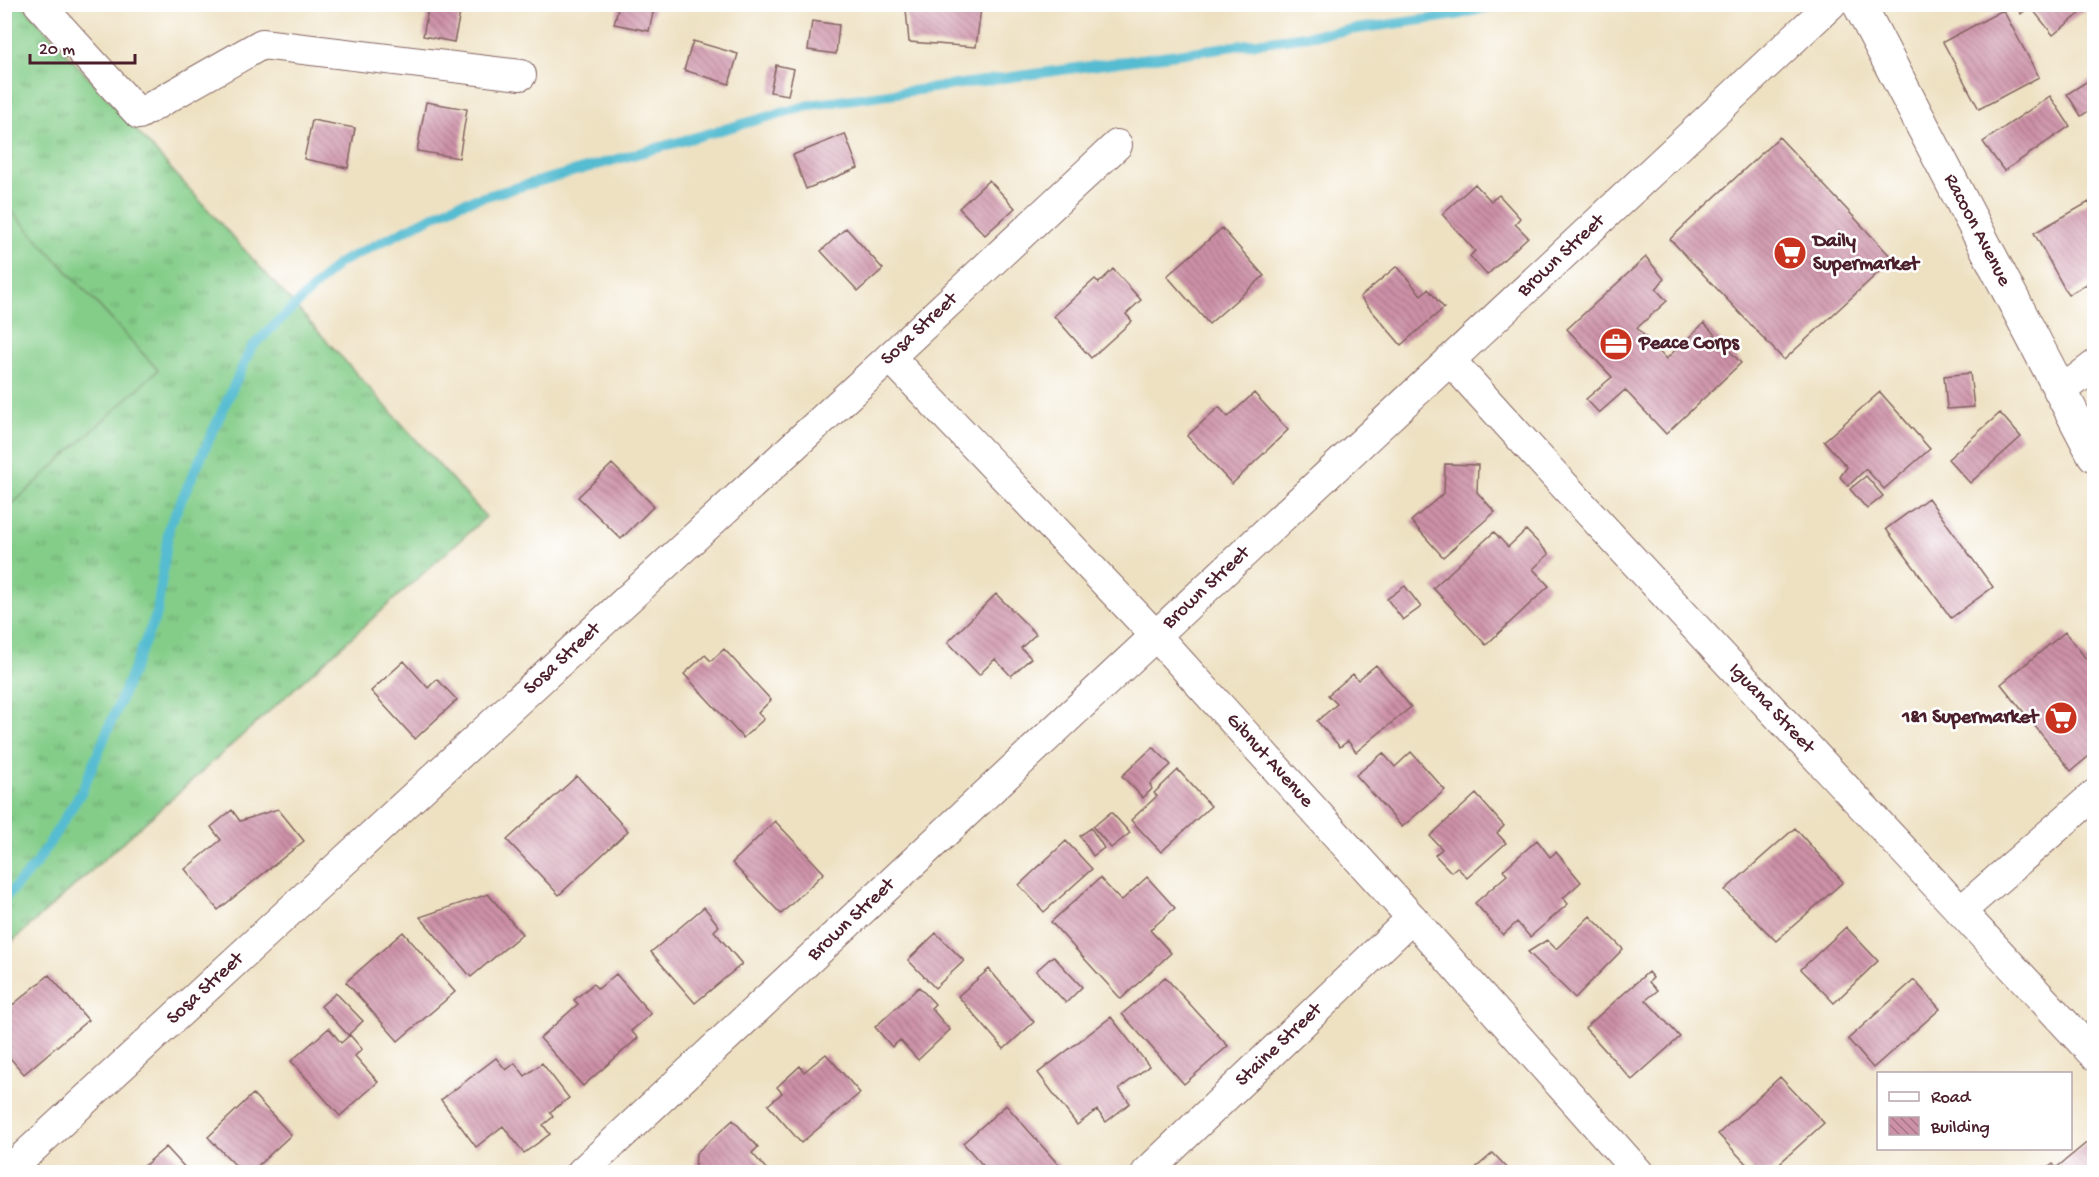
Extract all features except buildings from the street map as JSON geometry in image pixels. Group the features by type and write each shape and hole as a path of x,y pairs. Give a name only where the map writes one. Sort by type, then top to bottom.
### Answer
{"street":[{"path":"39,4 139,114 262,44 521,75"},
{"name":"Brown Street","path":"582,1173 1831,4"},
{"name":"Racoon Avenue","path":"1859,4 2094,455"},
{"name":"Sosa Street","path":"7,1173 1117,145"},
{"name":"Gibnut Avenue","path":"890,357 1157,637 1412,918 1638,1173"},
{"name":"Iguana Street","path":"1450,360 1590,516 2094,1055"},
{"path":"2060,392 2094,366"},
{"path":"1961,911 2094,795"},
{"name":"Staine Street","path":"1147,1173 1412,918"}],"green space":[{"path":"22,4 486,517 5,948 4,5"},
{"path":"5,204 158,370 5,511"}],"waterway":[{"path":"4,899 36,864 82,791 157,613 169,527 251,348 339,263 458,204 810,105 1457,15 1501,4"}],"place":[{"name":"Daily Supermarket","path":"1790,253"},
{"name":"Peace Corps","path":"1616,344"},
{"name":"1&1 Supermarket","path":"2061,718"}]}
